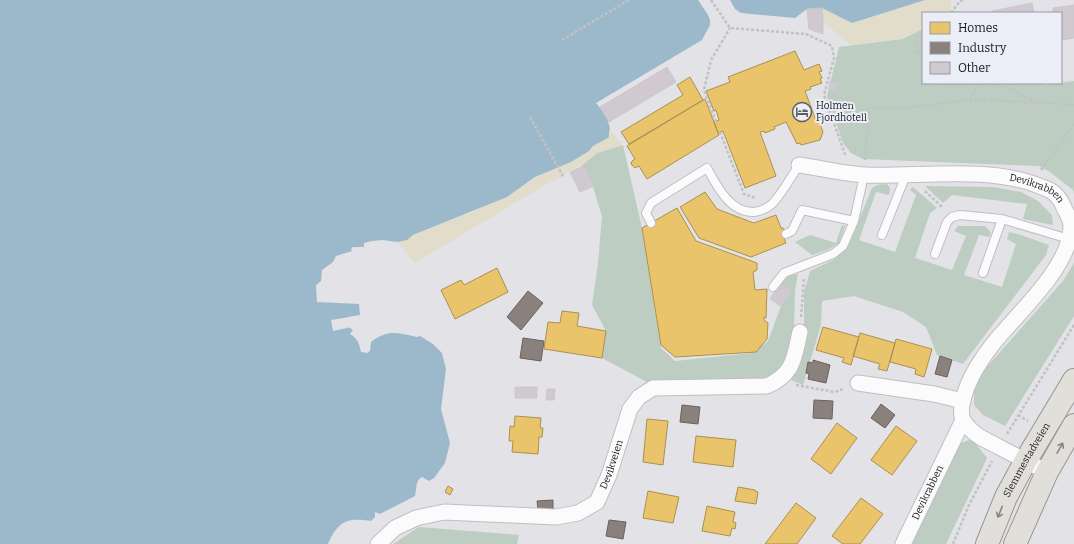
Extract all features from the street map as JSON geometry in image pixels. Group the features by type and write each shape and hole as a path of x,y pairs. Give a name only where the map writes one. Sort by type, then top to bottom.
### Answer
{"main road":[{"name":"Slemmestadveien","path":"987,544 1006,497 1026,460 1074,380"},
{"path":"1015,544 1047,472 1074,425"}],"street":[{"name":"Devikrabben","path":"799,165 858,174 976,175 1010,178 1051,191 1061,200 1071,226 1069,239 1059,264 1049,279 996,340 975,370 967,385 963,401 963,420 903,544"},
{"path":"775,382 785,375 792,364 800,332"},
{"name":"Devikveien","path":"378,544 395,528 416,518 444,512 556,518 578,513 597,502 609,475 630,409 639,397 652,388 767,386 775,382"},
{"path":"858,383 934,394 963,401"},
{"path":"963,420 971,430 980,437 1047,472"}],"lane":[{"path":"651,223 646,213 652,203 707,168 719,190 733,206 746,212 762,211 772,204 799,165"},
{"path":"773,287 784,273 833,254 843,246 854,220 858,174"},
{"path":"882,235 906,175"},
{"path":"786,234 792,231 802,210 854,220"},
{"path":"935,254 947,222 952,217 960,215 1002,219 1069,239"},
{"path":"983,273 1002,219"}],"path":[{"path":"562,40 630,0"},
{"path":"711,0 730,28"},
{"path":"952,12 961,1"},
{"path":"716,122 704,90 711,60 730,28"},
{"path":"730,28 806,34 832,46 834,58 824,95 858,174"},
{"path":"922,40 915,44 916,53 922,54"},
{"path":"950,84 966,84"},
{"path":"970,100 978,84"},
{"path":"995,84 1010,89 1037,102"},
{"path":"858,174 869,107 895,109 970,100 1037,102 1074,105"},
{"path":"530,117 564,178"},
{"path":"1032,184 1074,124"},
{"path":"720,132 744,194 772,204"},
{"path":"922,188 940,205"},
{"path":"800,332 805,264"},
{"path":"775,382 835,392 858,383"}],"green space":[{"path":"922,29 922,84 1044,85 1062,84 1062,83 1074,81 1074,193 1073,190 1050,172 1039,166 863,159 851,153 843,143 827,96 839,47 902,39"},
{"path":"623,145 642,228 661,348 675,361 752,353 768,341 781,306 791,291 780,283 790,275 798,274 795,291 794,333 786,365 777,375 761,382 647,382 602,358 606,331 592,305 598,264 602,216 593,187 582,165 597,153"},
{"path":"887,184 890,188 889,195 876,192 859,240 895,252 916,195 910,190 913,187 937,208 930,213 915,258 952,270 966,236 954,231 958,226 985,226 991,232 989,237 979,235 964,275 1002,287 1016,244 1007,239 1009,232 1049,245 1046,255 963,364 937,355 926,327 903,312 854,296 822,301 821,325 803,385 789,379 804,341 804,292 810,271 835,259 848,247 872,188 877,185"},
{"path":"925,186 993,187 1021,192 1038,201 1052,215 1053,225 1023,219 1027,204 952,195 943,203"},
{"path":"842,225 845,226 839,243 827,250 812,255 795,242 810,235 836,243"},
{"path":"1074,263 1074,316 1005,426 983,415 974,405 974,390 985,369 1063,281"},
{"path":"972,439 987,458 946,544 911,544 957,445"},
{"path":"419,527 519,535 517,544 393,544"}],"sand":[{"path":"925,0 951,0 951,12 922,12 922,29 902,39 851,45 823,22 822,8 853,23"},
{"path":"610,130 623,145 597,153 582,165 571,170 414,263 398,242 473,212 526,184 535,177 571,162 589,151 593,146 608,138"}],"water":[{"path":"0,0 698,0 708,15 710,25 702,40 596,103 605,115 610,130 608,138 593,146 589,151 571,162 535,177 507,197 413,235 407,240 398,242 382,240 372,241 364,243 364,247 353,247 351,249 352,251 336,256 333,262 322,270 321,281 316,285 317,302 359,304 360,315 348,317 347,326 353,330 350,334 358,342 361,352 367,353 370,351 371,342 383,335 393,333 417,337 420,336 433,344 442,353 446,369 441,409 450,443 445,463 434,478 429,481 422,477 418,480 415,496 380,514 375,512 375,517 371,521 349,520 344,522 336,530 328,544 0,544"},
{"path":"730,0 925,0 852,23 822,8 807,9 795,18 741,13 735,9"}],"pier":[{"path":"350,317 351,327 333,331 331,320"}],"building: Homes":[{"path":"795,51 804,70 819,64 822,71 819,72 822,78 820,79 822,83 810,87 811,89 805,91 817,123 819,122 823,132 820,140 801,145 800,143 797,144 786,122 765,133 764,131 760,132 776,176 745,188 723,131 718,133 714,122 719,120 716,110 714,111 706,91 730,82 728,77"},
{"path":"690,77 703,100 629,144 621,132 683,95 677,85"},
{"path":"705,99 719,135 647,179 639,166 635,168 631,164 635,159 627,146"},
{"path":"705,192 717,209 754,223 776,215 781,228 783,228 787,237 784,238 786,243 751,257 699,238 680,207"},
{"path":"677,208 696,241 757,263 757,270 753,272 755,290 767,289 766,318 764,317 764,320 768,323 767,339 756,352 675,357 661,345 642,228"},
{"path":"497,268 508,292 455,319 441,290 461,280 464,285"},
{"path":"562,311 579,313 577,326 606,331 602,358 544,349 548,322 560,323"},
{"path":"823,327 859,337 851,365 842,362 844,358 816,350"},
{"path":"860,333 895,343 887,371 878,369 880,364 853,356"},
{"path":"896,339 932,349 924,377 915,374 916,369 890,362"},
{"path":"515,416 541,418 540,428 543,428 542,437 539,437 538,454 512,452 513,441 509,441 510,426 514,427"},
{"path":"647,419 668,421 663,465 643,462"},
{"path":"837,423 857,438 831,474 811,459"},
{"path":"896,426 917,441 892,475 871,460"},
{"path":"696,436 736,440 733,467 693,462"},
{"path":"448,486 453,489 450,495 445,492"},
{"path":"738,487 755,490 758,492 756,504 735,501"},
{"path":"648,491 679,497 673,523 643,518"},
{"path":"861,498 883,514 860,544 843,544 832,536"},
{"path":"796,503 816,518 797,544 765,544"},
{"path":"707,506 735,512 733,522 736,523 735,529 732,528 730,536 702,531"}],"building: Industry":[{"path":"528,291 543,303 521,330 507,317"},
{"path":"523,338 544,341 541,361 520,358"},
{"path":"940,356 952,360 947,377 935,374"},
{"path":"813,360 830,365 826,383 808,379 809,374 806,373 808,362 813,363"},
{"path":"814,400 833,401 832,419 813,418"},
{"path":"881,404 895,415 885,428 871,418"},
{"path":"682,405 700,407 698,424 680,422"},
{"path":"553,500 553,509 538,509 537,501"},
{"path":"609,520 626,522 623,539 606,536"}],"building: Other":[{"path":"1032,3 1034,12 992,12"},
{"path":"1074,5 1074,38 1062,40 1062,12 1053,12 1053,8"},
{"path":"822,8 823,34 809,29 807,9"},
{"path":"667,67 676,82 609,122 600,107"},
{"path":"830,81 838,83 836,91 829,89"},
{"path":"584,166 594,186 580,192 570,172"},
{"path":"780,283 791,290 781,306 770,299"},
{"path":"515,387 537,387 537,398 515,398"},
{"path":"547,389 555,389 554,400 546,400"}],"place":[{"name":"Holmen Fjordhotell","path":"802,112"}]}
